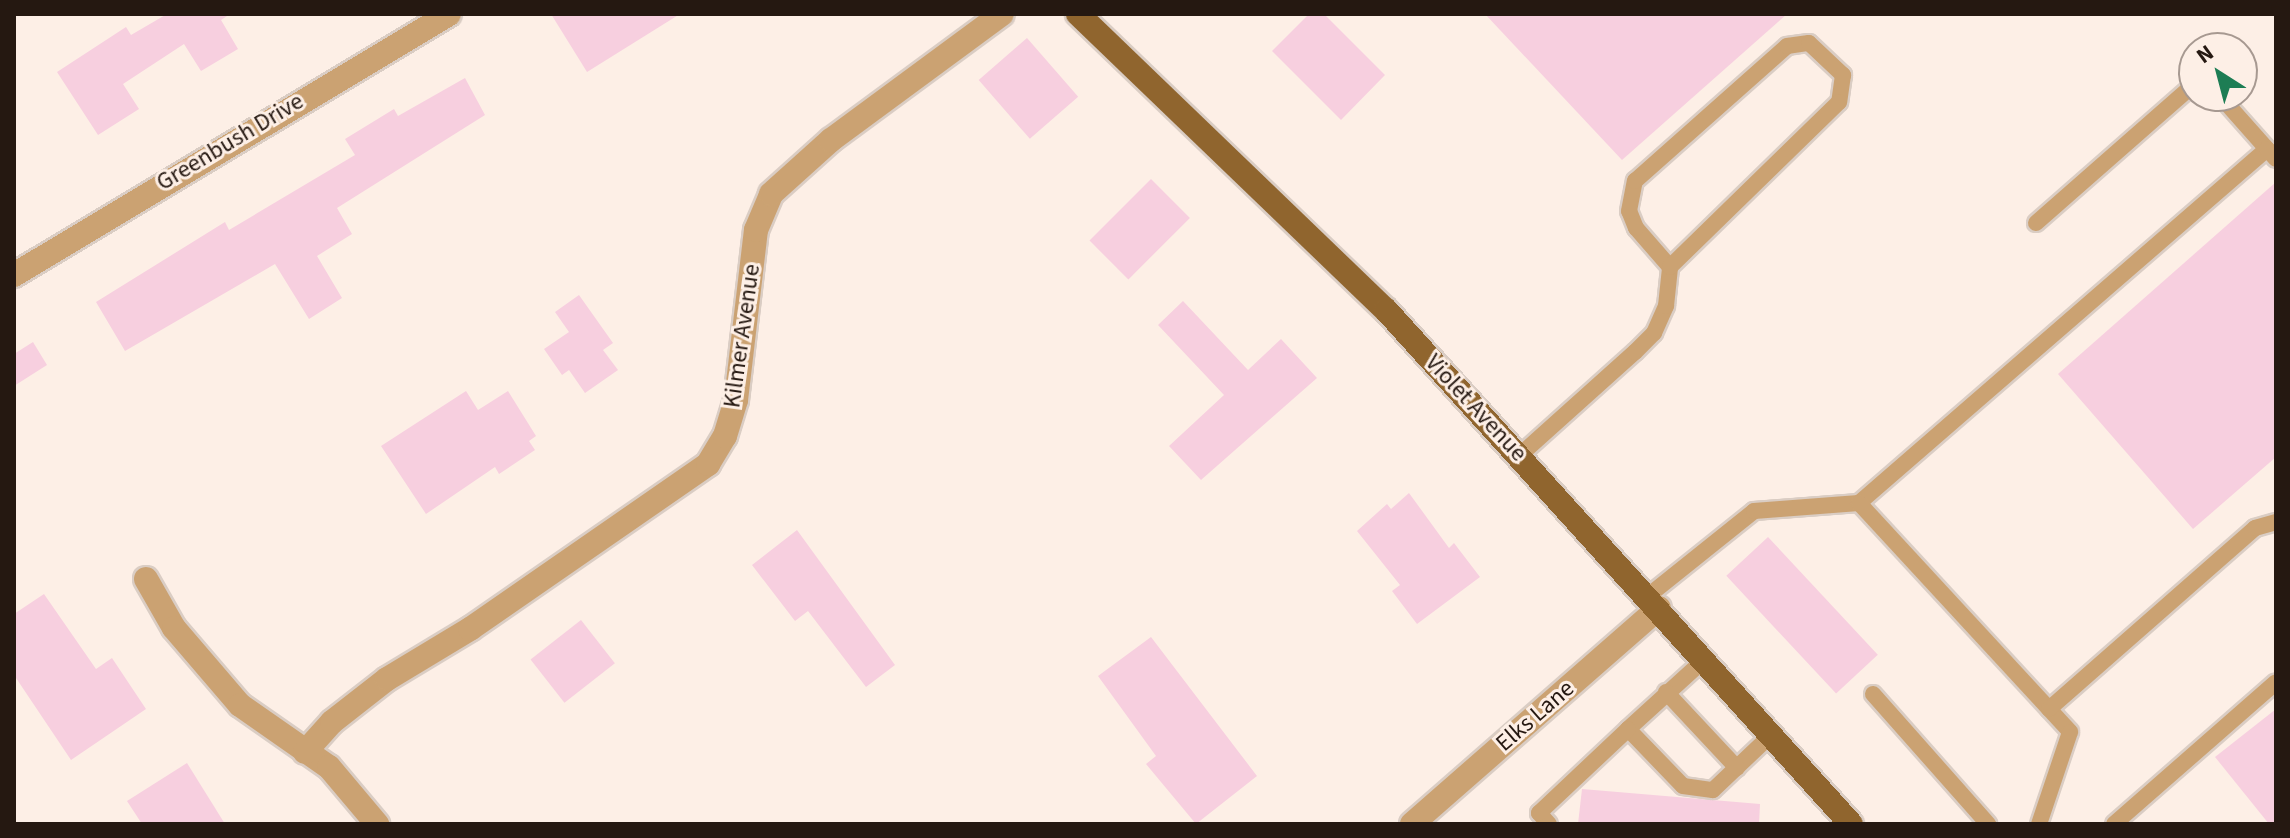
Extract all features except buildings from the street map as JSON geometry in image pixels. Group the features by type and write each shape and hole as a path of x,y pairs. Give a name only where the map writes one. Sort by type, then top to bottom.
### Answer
{"main road":[{"name":"Violet Avenue","path":"1078,14 1386,310 1654,602 1851,824"}],"street":[{"name":"Greenbush Drive","path":"14,275 449,14"},
{"name":"Kilmer Avenue","path":"305,752 332,722 387,679 470,629 708,464 725,436 736,400 756,230 771,194 831,140 1002,14"},
{"path":"146,579 174,628 240,705 356,794 377,824"},
{"name":"Elks Lane","path":"1412,824 1654,602"}],"lane":[{"path":"1519,456 1654,333 1666,306 1670,267 1839,102 1843,75 1809,43 1787,46 1635,181 1629,211 1636,228 1670,267"},
{"path":"2036,223 2178,98"},
{"path":"1654,602 1754,511 1859,503 2272,154 2234,112"},
{"path":"1859,503 2070,732 2042,823"},
{"path":"2049,709 2255,528 2276,522"},
{"path":"1549,824 1539,813 1705,659"},
{"path":"2114,824 2276,682"},
{"path":"1666,692 1737,768"},
{"path":"1873,694 1988,824"},
{"path":"1628,729 1683,786 1713,790 1772,734"}]}
